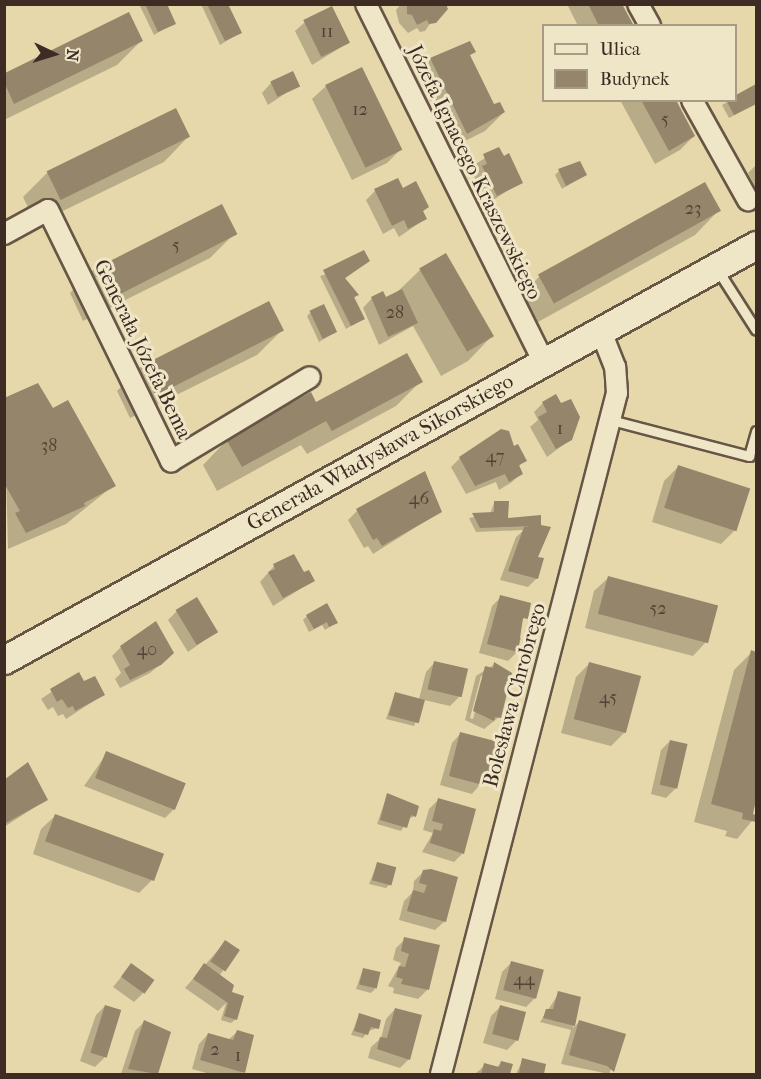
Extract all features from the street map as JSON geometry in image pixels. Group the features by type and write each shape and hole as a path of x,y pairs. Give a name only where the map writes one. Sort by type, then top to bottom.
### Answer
{"main road":[{"name":"Generała Władysława Sikorskiego","path":"4,660 600,329 756,245"}],"street":[{"name":"Józefa Ignacego Kraszewskiego","path":"366,4 543,361"},
{"path":"638,4 649,24"},
{"path":"693,102 748,200"},
{"name":"Generała Józefa Bema","path":"4,234 48,210 171,461 310,377"},
{"name":"Bolesława Chrobrego","path":"441,1074 611,420 617,380 600,329"}],"lane":[{"path":"716,267 756,330"},
{"path":"611,420 749,456 756,431"}],"building":[{"path":"145,4 167,4 176,24 158,32"},
{"path":"207,4 228,4 242,33 225,41"},
{"path":"407,4 446,4 448,9 436,23 429,24 427,20 417,25 412,15 407,14"},
{"path":"588,4 622,4 633,24 598,24"},
{"path":"332,6 350,43 321,57 303,20"},
{"path":"129,12 143,41 14,104 5,84 5,73"},
{"path":"470,41 476,52 470,55 494,104 500,102 505,112 467,134 430,58"},
{"path":"362,67 402,150 365,168 325,85"},
{"path":"293,71 300,86 278,97 270,82"},
{"path":"756,84 756,104 734,115 727,102 737,102 737,94"},
{"path":"642,102 677,102 695,136 669,151"},
{"path":"176,108 190,137 61,200 47,171"},
{"path":"499,147 504,156 509,153 523,183 497,196 482,166 487,164 483,154"},
{"path":"580,161 587,175 566,186 558,169"},
{"path":"398,178 403,188 416,181 429,207 423,211 427,219 408,229 404,220 392,226 374,189"},
{"path":"705,182 721,211 554,303 538,275"},
{"path":"222,204 237,234 110,299 95,269"},
{"path":"364,250 370,261 345,278 359,295 354,297 365,319 351,326 323,270"},
{"path":"446,253 494,336 467,352 419,268"},
{"path":"402,289 418,323 388,337 371,297 383,291 386,297"},
{"path":"269,301 284,330 156,396 141,366"},
{"path":"324,304 337,332 323,339 309,311"},
{"path":"407,353 423,382 332,431 326,421 242,467 226,439 311,392 316,402"},
{"path":"38,383 53,408 68,400 116,486 84,503 85,506 26,533 15,513 20,511 4,483 4,398"},
{"path":"556,394 561,403 571,399 580,417 572,440 556,449 538,417 547,412 542,402"},
{"path":"501,429 509,431 514,446 518,444 527,461 519,465 523,474 509,482 505,474 475,486 459,457"},
{"path":"678,465 750,488 736,531 664,508"},
{"path":"425,471 442,512 382,546 377,538 373,540 356,509"},
{"path":"494,501 509,501 508,518 541,515 541,525 551,527 538,557 544,558 538,579 508,571 524,527 531,526 480,528 472,513 494,512"},
{"path":"294,554 304,572 309,570 315,581 283,598 268,572 275,569 273,564"},
{"path":"608,576 718,606 708,643 598,614"},
{"path":"500,595 531,603 528,619 523,618 518,652 487,644"},
{"path":"197,597 218,632 197,645 176,610"},
{"path":"327,603 338,623 329,627 327,622 314,629 306,615"},
{"path":"156,621 174,653 161,665 130,680 124,669 130,665 120,646"},
{"path":"751,650 756,652 756,800 753,814 756,815 756,822 742,819 743,813 711,804"},
{"path":"434,661 468,669 462,697 427,689"},
{"path":"494,662 512,673 501,718 495,717 494,721 473,711 485,666 493,668"},
{"path":"589,662 641,676 626,733 574,719"},
{"path":"79,672 84,681 95,676 105,695 75,711 73,706 68,708 62,699 57,702 50,689"},
{"path":"395,692 425,700 419,723 389,715"},
{"path":"460,732 495,741 494,765 491,774 486,772 483,785 449,776"},
{"path":"670,740 688,744 677,789 660,785"},
{"path":"106,751 186,783 175,810 95,778"},
{"path":"28,762 48,800 4,824 4,780"},
{"path":"387,793 419,806 416,817 411,815 407,828 380,820"},
{"path":"438,798 476,809 464,854 430,843 434,829 441,831 443,824 432,821"},
{"path":"55,814 164,854 154,881 45,841"},
{"path":"377,862 396,867 391,886 372,880"},
{"path":"431,869 458,877 446,922 407,911 413,890 424,893 427,885 419,883 423,870"},
{"path":"404,937 440,945 429,990 401,984 403,979 396,977 399,966 405,967 409,954 401,951"},
{"path":"225,940 240,950 225,972 210,962"},
{"path":"511,961 544,970 536,999 503,990"},
{"path":"131,963 154,980 144,994 121,977"},
{"path":"204,963 234,985 232,992 244,996 237,1020 224,1016 228,1003 193,979"},
{"path":"363,968 381,972 377,989 359,985"},
{"path":"558,991 581,997 575,1026 543,1018 546,1009 553,1009"},
{"path":"105,1005 121,1010 107,1058 90,1053"},
{"path":"500,1005 526,1012 518,1041 492,1034"},
{"path":"395,1008 422,1015 410,1060 377,1049 380,1037 387,1038"},
{"path":"359,1013 381,1020 379,1029 371,1027 368,1035 354,1031"},
{"path":"144,1020 171,1032 158,1074 128,1069"},
{"path":"579,1020 626,1034 614,1072 607,1066 569,1055"},
{"path":"237,1030 254,1035 245,1073 200,1060 208,1033 233,1040"},
{"path":"522,1058 546,1064 544,1074 519,1073"},
{"path":"501,1061 513,1064 510,1074 481,1074 484,1063 499,1067"}]}
